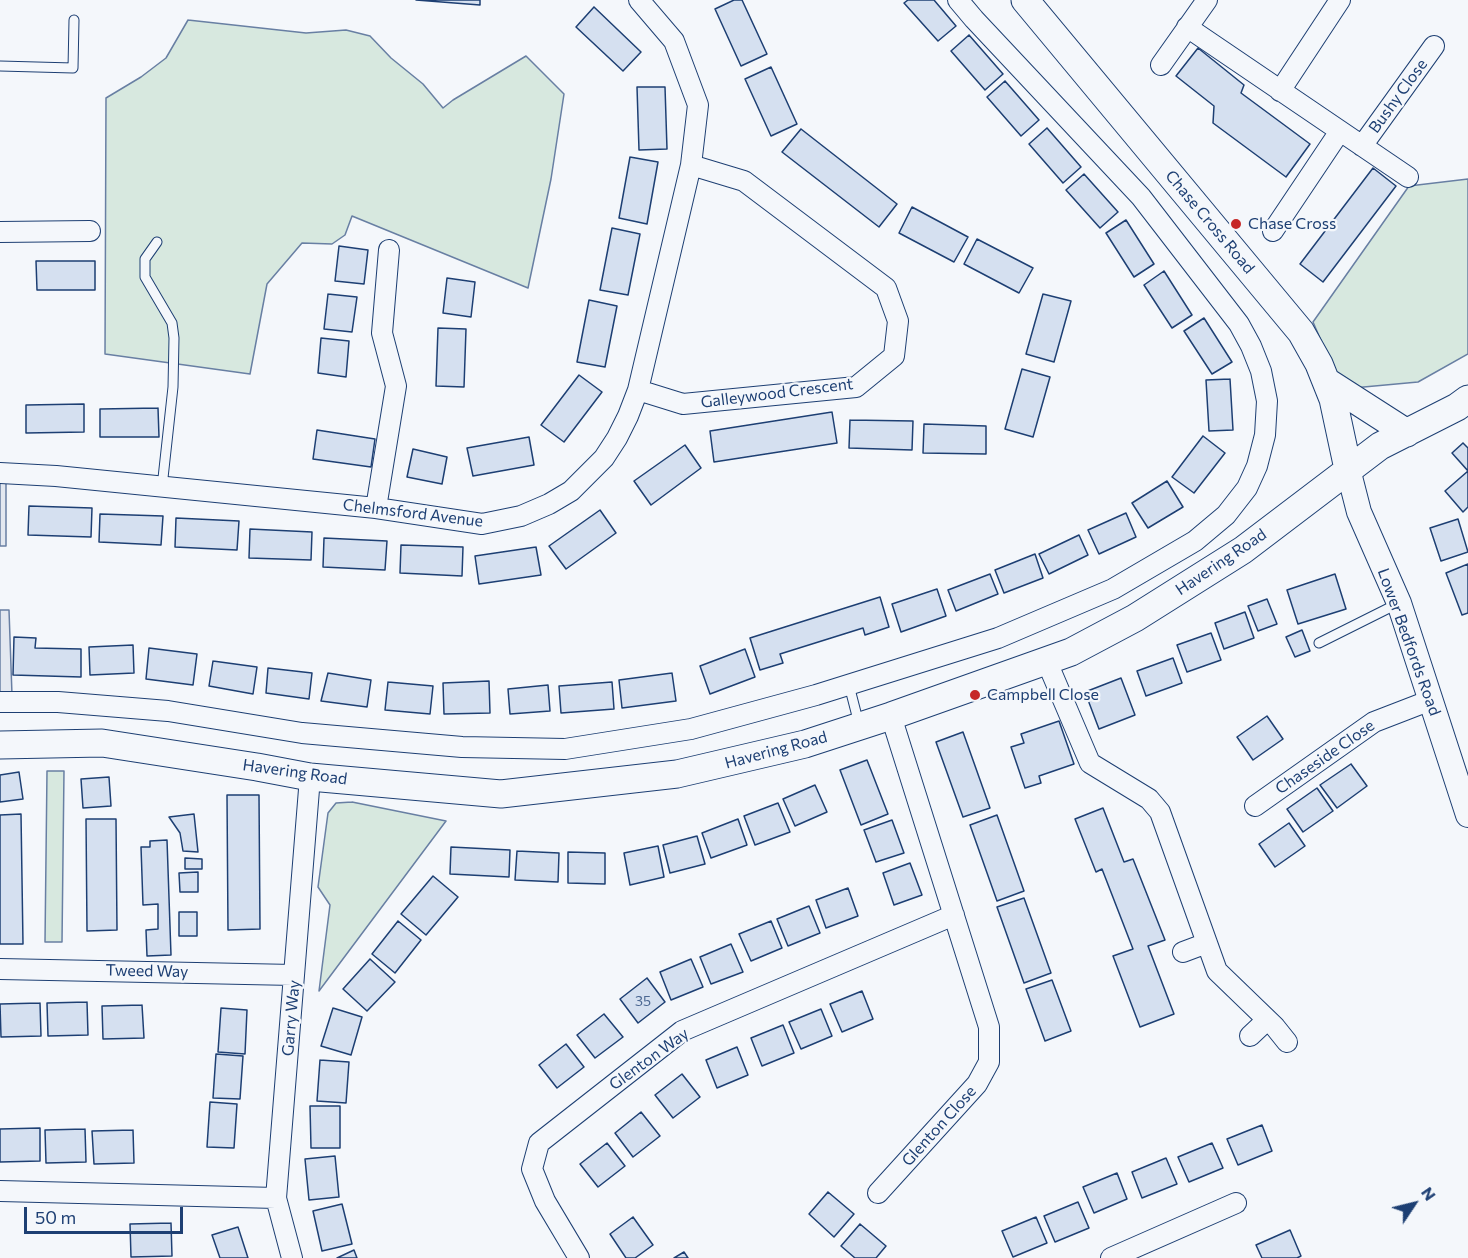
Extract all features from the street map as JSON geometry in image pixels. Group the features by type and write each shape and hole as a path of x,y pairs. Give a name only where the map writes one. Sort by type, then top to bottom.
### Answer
{"main road":[{"name":"Chase Cross Road","path":"1025,0 1301,332 1319,364 1333,399 1348,469"},
{"path":"1326,381 1407,433"},
{"name":"Havering Road","path":"0,745 102,743 310,777 501,794 677,774 805,744 1071,652 1135,618 1243,550 1380,446 1457,407 1468,399"}],"street":[{"name":"Chelmsford Avenue","path":"0,473 56,476 376,508 482,524 521,516 571,491 604,458 617,438 638,390 691,165 698,105 674,41 639,0"},
{"path":"0,702 58,702 168,711 302,734 462,747 565,749 691,729 849,685 998,638 1113,589 1195,542 1226,515 1247,488 1257,466 1265,435 1267,401 1261,370 1239,324 1142,197 974,20 958,0"},
{"path":"1161,65 1206,0"},
{"path":"1280,91 1340,0"},
{"name":"Bushy Close","path":"1187,27 1408,177"},
{"name":"Bushy Close","path":"1362,146 1434,46"},
{"path":"1273,231 1340,131"},
{"name":"Galleywood Crescent","path":"638,390 683,404 856,387 894,356 898,321 886,288 744,181 691,165"},
{"path":"0,232 90,231"},
{"path":"376,508 396,386 382,333 389,250"},
{"name":"Lower Bedfords Road","path":"1348,469 1359,512 1399,603 1468,815"},
{"path":"1047,662 1090,763 1149,799 1160,812 1217,971 1287,1042"},
{"name":"Chaseside Close","path":"1255,806 1374,722 1431,700"},
{"name":"Glenton Close","path":"878,1193 977,1084 989,1062 989,1028 891,716"},
{"name":"Garry Way","path":"291,1258 276,1198 310,777"},
{"name":"Glenton Way","path":"579,1258 545,1201 532,1169 539,1143 682,1031 954,915"},
{"path":"1183,952 1207,944"},
{"name":"Tweed Way","path":"0,969 294,975"},
{"path":"1250,1036 1267,1020"},
{"path":"0,1191 276,1198"},
{"path":"1111,1258 1236,1203"}],"lane":[{"path":"0,66 73,68 74,20"},
{"path":"157,242 145,259 146,278 172,324 174,338 173,387 162,487"},
{"path":"1319,643 1399,603"},
{"path":"849,685 860,726"}],"shaded area":[{"path":"188,20 306,33 346,30 370,36 391,58 423,84 443,108 526,56 564,94 551,179 528,288 352,216 345,235 332,244 302,243 267,284 250,374 105,354 106,98 141,77 166,58"},
{"path":"1468,179 1468,354 1418,382 1342,389 1313,322 1409,186"},
{"path":"6,480 6,546 0,546 0,481"},
{"path":"0,610 9,610 12,695 0,695"},
{"path":"47,771 64,771 62,942 45,942"},
{"path":"352,802 446,821 319,991 330,905 318,887 328,813 336,803"}],"building":[{"path":"416,0 480,0 480,5"},
{"path":"734,0 742,0 767,54 741,66 715,9"},
{"path":"908,0 934,0 956,26 938,41 904,3"},
{"path":"594,7 641,52 623,71 576,27"},
{"path":"969,35 1003,74 985,90 951,51"},
{"path":"1198,48 1244,85 1241,93 1310,144 1286,177 1213,123 1214,106 1176,76"},
{"path":"771,67 797,124 771,136 745,79"},
{"path":"1005,81 1039,120 1021,136 987,97"},
{"path":"637,87 665,87 667,149 639,150"},
{"path":"1047,128 1081,167 1063,183 1029,144"},
{"path":"801,129 897,204 879,227 782,152"},
{"path":"630,157 658,162 647,224 619,218"},
{"path":"1373,168 1396,186 1323,282 1300,264"},
{"path":"1084,174 1118,212 1100,228 1066,190"},
{"path":"912,207 968,237 954,262 899,233"},
{"path":"1126,220 1154,264 1134,277 1106,233"},
{"path":"612,228 640,234 628,295 600,290"},
{"path":"977,239 1033,268 1019,293 964,264"},
{"path":"339,246 368,250 364,284 335,281"},
{"path":"36,261 95,261 95,290 37,290"},
{"path":"1164,271 1192,315 1172,328 1144,285"},
{"path":"447,278 475,282 471,317 443,313"},
{"path":"328,294 357,297 352,332 324,329"},
{"path":"1043,294 1071,301 1054,362 1026,354"},
{"path":"589,300 617,306 605,367 577,362"},
{"path":"1204,318 1232,362 1212,374 1184,331"},
{"path":"438,328 466,329 464,387 436,386"},
{"path":"321,338 349,341 346,377 318,373"},
{"path":"1022,369 1050,377 1033,437 1005,429"},
{"path":"579,375 602,392 564,442 541,425"},
{"path":"1230,379 1233,430 1209,431 1206,380"},
{"path":"84,404 84,432 26,433 26,405"},
{"path":"158,408 159,437 100,437 100,409"},
{"path":"832,412 837,443 714,462 710,431"},
{"path":"850,420 913,421 912,450 849,448"},
{"path":"924,424 986,426 986,454 923,453"},
{"path":"317,430 375,439 371,467 313,459"},
{"path":"1203,436 1225,453 1194,493 1172,477"},
{"path":"529,437 534,465 473,476 467,448"},
{"path":"1463,443 1468,448 1468,471 1452,453"},
{"path":"685,445 701,468 651,505 634,481"},
{"path":"413,449 447,457 442,484 407,477"},
{"path":"1468,471 1468,507 1463,512 1445,491"},
{"path":"1167,481 1183,507 1148,528 1132,503"},
{"path":"29,506 92,508 91,537 28,535"},
{"path":"600,510 616,533 566,569 549,546"},
{"path":"1126,513 1136,537 1099,554 1088,530"},
{"path":"100,514 163,516 161,545 99,542"},
{"path":"176,518 239,521 237,550 175,547"},
{"path":"1458,519 1468,552 1441,561 1430,528"},
{"path":"250,529 312,532 311,560 249,558"},
{"path":"1079,535 1088,555 1049,574 1039,554"},
{"path":"324,538 387,541 385,570 323,567"},
{"path":"401,545 463,547 462,576 400,573"},
{"path":"536,547 541,575 479,584 475,556"},
{"path":"1035,554 1043,578 1004,593 995,570"},
{"path":"1468,564 1468,613 1462,615 1446,573"},
{"path":"990,574 998,594 956,611 948,590"},
{"path":"1335,574 1346,609 1298,624 1287,590"},
{"path":"937,589 946,616 901,632 892,604"},
{"path":"880,597 889,627 865,635 863,628 780,654 783,663 760,670 750,638"},
{"path":"1267,599 1277,624 1258,631 1248,606"},
{"path":"1245,612 1254,638 1224,649 1215,623"},
{"path":"1302,630 1310,651 1295,657 1286,637"},
{"path":"1211,633 1221,660 1187,672 1177,645"},
{"path":"14,637 36,638 35,648 81,649 81,677 13,675"},
{"path":"133,645 134,673 90,675 89,647"},
{"path":"149,648 197,654 193,685 146,679"},
{"path":"745,649 755,677 710,694 700,666"},
{"path":"1173,658 1182,683 1146,696 1137,671"},
{"path":"213,661 257,667 253,694 209,686"},
{"path":"268,668 312,673 309,699 266,693"},
{"path":"328,673 371,680 367,707 321,701"},
{"path":"672,673 676,701 622,708 619,680"},
{"path":"1121,678 1135,715 1099,729 1085,692"},
{"path":"489,681 490,713 444,714 443,683"},
{"path":"388,682 433,686 430,714 385,710"},
{"path":"612,682 614,709 561,713 559,686"},
{"path":"548,685 550,711 510,714 508,689"},
{"path":"1267,716 1283,739 1253,760 1237,737"},
{"path":"1059,721 1074,764 1039,776 1041,783 1025,788 1011,747 1024,743 1021,734"},
{"path":"963,732 990,808 963,817 936,742"},
{"path":"867,760 888,814 861,825 840,770"},
{"path":"1351,764 1367,786 1337,808 1320,785"},
{"path":"19,772 23,799 0,802 0,775"},
{"path":"109,777 111,806 83,808 81,779"},
{"path":"815,785 827,812 795,826 783,799"},
{"path":"1317,788 1333,811 1303,832 1287,809"},
{"path":"227,795 259,795 260,929 228,930"},
{"path":"778,803 790,832 755,845 744,816"},
{"path":"1103,808 1124,862 1133,859 1165,940 1148,946 1174,1014 1140,1027 1113,956 1133,949 1102,869 1096,872 1075,819"},
{"path":"21,814 23,944 0,944 0,815"},
{"path":"194,814 198,852 183,851 180,833 169,817"},
{"path":"997,815 1024,891 997,901 970,825"},
{"path":"86,819 116,819 117,930 87,931"},
{"path":"738,819 747,845 711,858 702,833"},
{"path":"892,820 904,853 876,862 864,830"},
{"path":"1289,823 1305,846 1275,867 1259,844"},
{"path":"697,836 705,864 670,873 663,845"},
{"path":"167,840 171,955 147,956 146,930 158,929 158,904 143,905 141,847 150,847 150,841"},
{"path":"658,846 664,877 630,885 624,853"},
{"path":"451,847 510,850 509,877 450,874"},
{"path":"517,851 559,853 558,882 515,880"},
{"path":"568,852 605,853 605,884 568,883"},
{"path":"185,858 202,859 202,869 185,869"},
{"path":"910,863 922,895 894,905 883,873"},
{"path":"198,872 198,892 180,892 179,873"},
{"path":"433,876 458,897 426,935 401,914"},
{"path":"848,888 858,916 826,928 816,900"},
{"path":"1024,898 1051,973 1024,983 997,907"},
{"path":"809,906 820,933 788,946 777,919"},
{"path":"179,912 197,912 197,936 179,936"},
{"path":"398,921 421,940 395,973 372,954"},
{"path":"771,921 782,948 751,961 739,934"},
{"path":"731,944 743,972 711,984 700,957"},
{"path":"370,959 395,982 367,1011 343,989"},
{"path":"691,959 703,987 671,1000 660,972"},
{"path":"647,978 665,1002 638,1023 620,999"},
{"path":"1052,980 1071,1031 1045,1041 1026,989"},
{"path":"862,991 873,1019 842,1032 830,1004"},
{"path":"87,1002 88,1035 48,1036 47,1003"},
{"path":"40,1003 41,1036 1,1037 0,1004"},
{"path":"142,1005 144,1038 103,1039 102,1006"},
{"path":"221,1008 247,1010 245,1054 218,1052"},
{"path":"333,1008 362,1017 351,1055 321,1046"},
{"path":"821,1009 832,1036 801,1049 789,1022"},
{"path":"604,1014 623,1037 595,1058 577,1035"},
{"path":"783,1025 794,1053 762,1066 751,1038"},
{"path":"566,1044 584,1067 557,1088 539,1065"},
{"path":"737,1047 748,1075 717,1088 706,1060"},
{"path":"216,1054 243,1056 240,1099 213,1098"},
{"path":"320,1060 349,1062 346,1103 317,1101"},
{"path":"682,1074 700,1097 673,1118 655,1095"},
{"path":"210,1102 237,1104 234,1148 207,1147"},
{"path":"310,1106 340,1106 340,1148 311,1148"},
{"path":"641,1112 660,1136 633,1157 615,1133"},
{"path":"1262,1125 1272,1151 1238,1165 1227,1139"},
{"path":"40,1128 40,1161 0,1162 0,1129"},
{"path":"85,1129 86,1162 46,1163 45,1130"},
{"path":"133,1130 134,1163 94,1164 92,1131"},
{"path":"607,1143 625,1166 598,1187 580,1164"},
{"path":"1212,1143 1223,1168 1189,1182 1178,1157"},
{"path":"335,1156 339,1197 309,1200 305,1159"},
{"path":"1166,1158 1177,1184 1142,1198 1132,1172"},
{"path":"1117,1173 1127,1199 1094,1213 1083,1187"},
{"path":"828,1192 854,1214 834,1237 809,1214"},
{"path":"1078,1202 1089,1228 1055,1242 1044,1216"},
{"path":"342,1204 352,1244 322,1251 313,1211"},
{"path":"633,1217 653,1245 635,1258 626,1258 610,1234"},
{"path":"1036,1217 1047,1243 1013,1257 1002,1231"},
{"path":"171,1223 172,1256 131,1257 130,1224"},
{"path":"860,1224 886,1246 876,1258 855,1258 841,1246"},
{"path":"238,1227 248,1258 220,1258 212,1235"},
{"path":"1290,1230 1301,1256 1262,1258 1256,1245"},
{"path":"354,1250 357,1258 337,1258"},
{"path":"684,1252 688,1258 674,1258"}],"place":[{"name":"Chase Cross","path":"1236,224"},
{"name":"Campbell Close","path":"975,695"}]}
